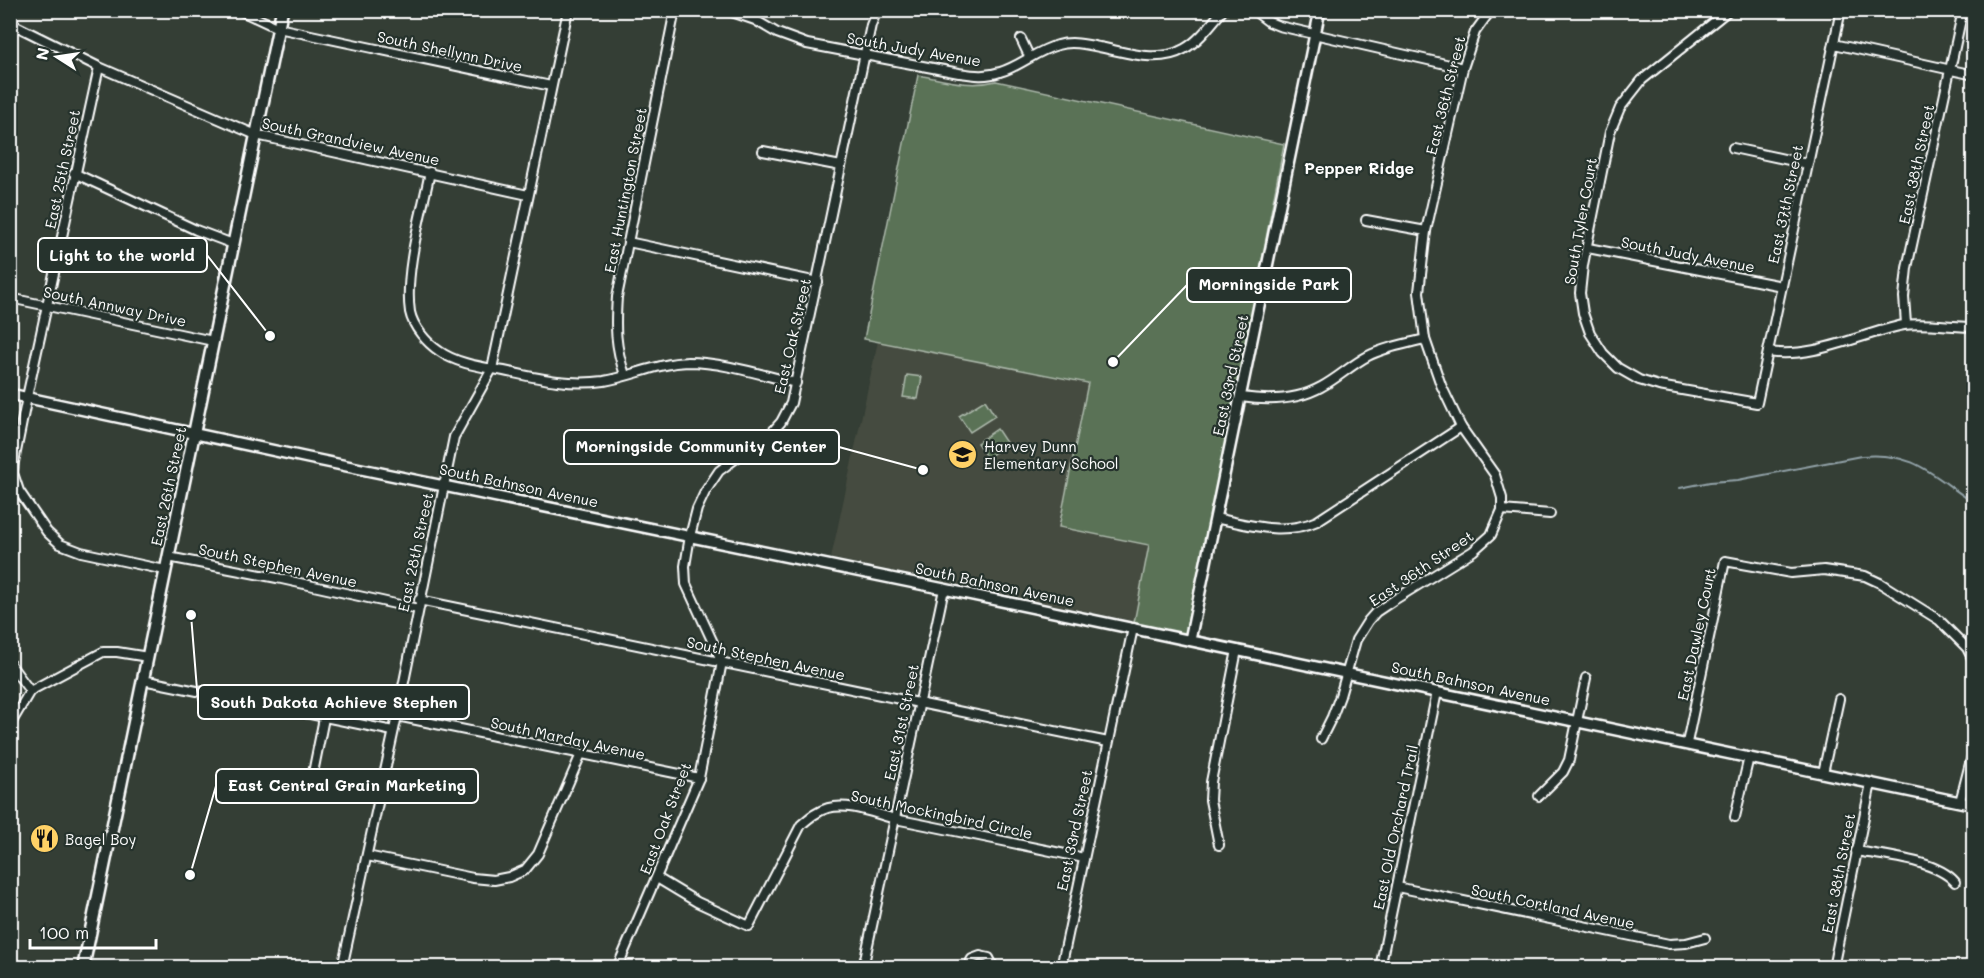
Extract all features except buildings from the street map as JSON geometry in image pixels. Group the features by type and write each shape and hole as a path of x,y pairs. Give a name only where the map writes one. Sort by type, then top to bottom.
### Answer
{"main road":[{"name":"East 26th Street","path":"85,967 142,680 282,10"}],"street":[{"name":"South Shellynn Drive","path":"239,10 278,28 552,86"},
{"name":"East 28th Street","path":"342,968 397,716 454,436 492,369 568,10"},
{"name":"East Huntington Street","path":"625,375 617,352 615,324 617,297 675,10"},
{"name":"South Judy Avenue","path":"726,10 755,20 777,33 807,44 981,76 1001,72 1058,44 1077,43 1146,56 1162,56 1184,49 1203,33 1223,10"},
{"name":"East Oak Street","path":"617,968 699,778 722,662 687,584 685,566 697,509 711,481 719,471 764,439 781,422 791,403 871,25 877,10"},
{"path":"1253,10 1269,22 1315,35 1463,69"},
{"name":"East 33rd Street","path":"1190,640 1320,10"},
{"name":"East 36th Street","path":"1321,739 1332,717 1360,632 1376,612 1473,551 1491,535 1502,510 1503,498 1495,475 1461,427 1441,385 1425,339 1419,292 1426,231 1463,69 1475,32 1491,10"},
{"name":"South Tyler Court","path":"1729,10 1642,80 1620,108 1610,132 1583,265 1580,292 1582,313 1590,333 1603,353 1618,368 1639,380 1659,386 1757,404"},
{"name":"East 37th Street","path":"1757,404 1841,10"},
{"name":"East 38th Street","path":"1906,324 1904,297 1907,268 1963,10"},
{"name":"South Grandview Avenue","path":"10,23 99,67 256,135 528,195"},
{"path":"1021,39 1029,57"},
{"path":"1834,44 1974,75"},
{"name":"East 25th Street","path":"99,67 74,173 13,474 19,491 47,532 60,543 74,550 165,570"},
{"path":"1733,148 1807,164"},
{"path":"763,151 841,166"},
{"path":"430,172 409,278 410,314 422,336 440,352 462,362 558,382 604,381 654,366 690,362 715,365 796,383"},
{"path":"74,173 196,230 233,244"},
{"path":"1366,220 1426,231"},
{"path":"628,242 818,282"},
{"name":"South Judy Avenue","path":"1588,248 1782,286"},
{"name":"South Annway Drive","path":"10,298 213,341"},
{"path":"1768,352 1784,354 1818,349 1906,324 1974,327"},
{"path":"1240,397 1272,401 1303,395 1321,388 1365,357 1378,351 1425,339"},
{"name":"South Bahnson Avenue","path":"10,394 308,458 1687,743 1974,805"},
{"path":"1215,518 1278,529 1317,521 1461,427"},
{"path":"1502,510 1550,514"},
{"name":"South Stephen Avenue","path":"168,557 722,662 1108,742"},
{"name":"East Dawley Court","path":"1687,743 1725,561 1791,573 1824,570 1865,576 1939,620 1967,648 1974,662"},
{"name":"East 31st Street","path":"863,968 944,589"},
{"name":"East 33rd Street","path":"1061,968 1133,628"},
{"path":"1219,845 1210,800 1211,782 1237,650"},
{"path":"10,725 30,692 103,652 148,657"},
{"path":"10,664 30,692"},
{"path":"1539,796 1563,772 1573,747 1586,678"},
{"path":"142,680 393,731"},
{"name":"East Old Orchard Trail","path":"1380,968 1437,692"},
{"path":"1823,773 1839,699"},
{"name":"South Marday Avenue","path":"397,716 699,778"},
{"path":"310,788 324,718"},
{"path":"1960,802 1974,748"},
{"path":"367,856 473,878 494,880 525,870 538,854 580,754"},
{"path":"1735,817 1749,757"},
{"name":"East 38th Street","path":"1833,968 1870,783"},
{"name":"South Mockingbird Circle","path":"657,878 697,902 749,926 801,825 814,814 828,808 842,807 1084,858"},
{"path":"1856,851 1932,866 1955,882"},
{"name":"South Cortland Avenue","path":"1397,887 1669,944 1686,944 1705,938"},
{"path":"967,968 972,959 981,956 989,958 994,968"}],"shaded area":[{"name":"Harvey Dunn Elementary School","path":"878,341 1088,383 1059,526 1149,545 1134,621 831,558"}],"green space":[{"path":"918,75 976,84 996,81 1284,144 1190,640 1133,628 1149,545 1059,527 1088,383 864,339"},
{"path":"907,375 922,377 918,399 903,397"},
{"path":"985,400 995,416 970,432 959,416"},
{"path":"997,429 1007,444 987,458 977,443"}],"waterway":[{"path":"1680,488 1710,482 1738,480 1861,456 1880,455 1896,457 1922,468 1974,503"},
{"path":"1970,968 1974,966"}],"place":[{"name":"Light to the world","path":"270,336"},
{"name":"Morningside Park","path":"1113,362"},
{"name":"Harvey Dunn Elementary School","path":"963,455"},
{"name":"Morningside Community Center","path":"923,470"},
{"name":"South Dakota Achieve Stephen","path":"191,615"},
{"name":"Bagel Boy","path":"44,839"},
{"name":"East Central Grain Marketing","path":"190,875"}],"district":[{"name":"Pepper Ridge","path":"1359,167"}]}
